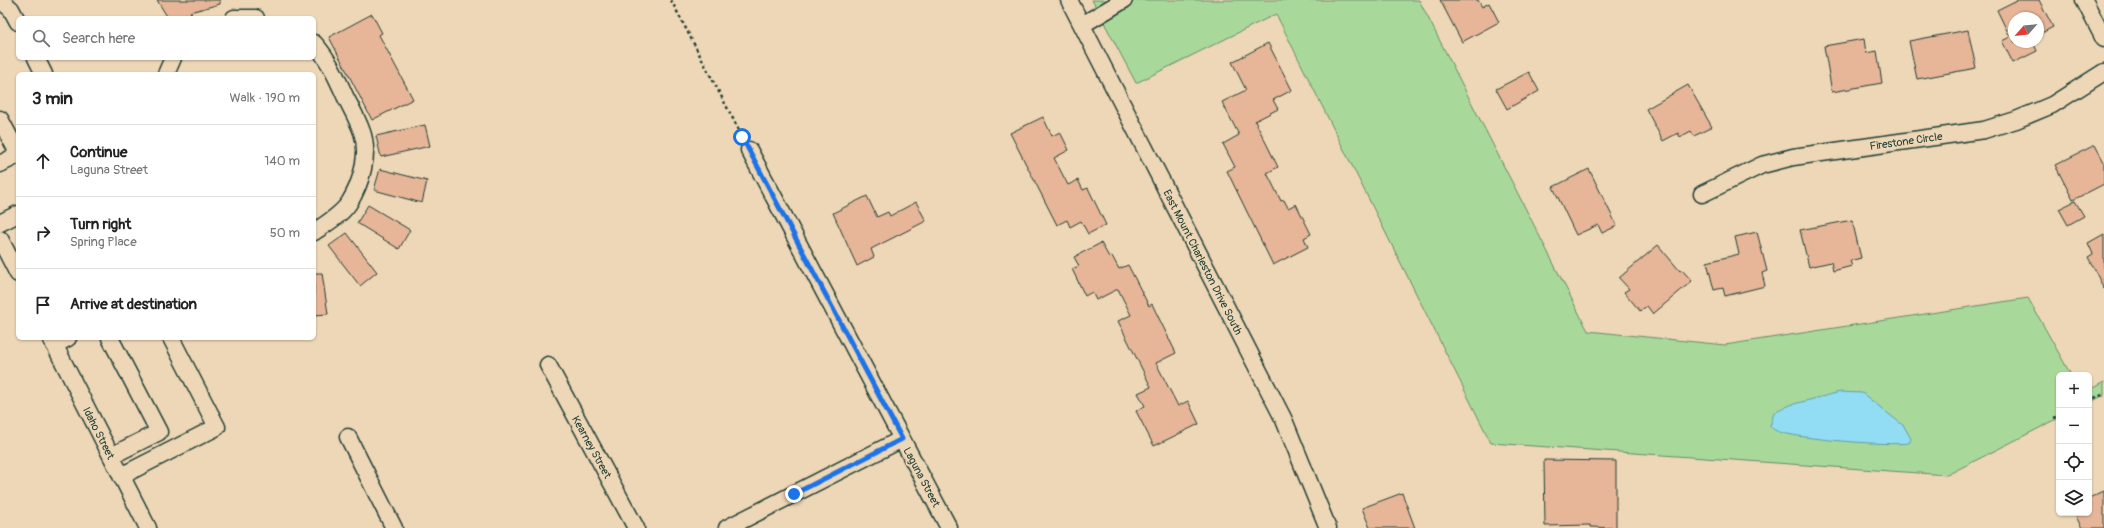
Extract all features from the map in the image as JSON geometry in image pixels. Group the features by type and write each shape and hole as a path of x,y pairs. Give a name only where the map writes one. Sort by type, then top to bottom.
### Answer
{"street":[{"path":"0,0 11,9 16,18"},
{"name":"East Mount Charleston Drive South","path":"1069,0 1284,420 1328,528"},
{"path":"1082,25 1124,0"},
{"path":"2084,0 2104,39"},
{"path":"316,46 332,70 363,133 366,153 358,183 349,203 330,222 316,231"},
{"path":"37,60 43,72"},
{"path":"167,72 172,60"},
{"name":"Firestone Circle","path":"1702,194 1762,165 1794,157 1991,128 2016,120 2052,105 2104,72"},
{"path":"0,119 16,150"},
{"name":"Laguna Street","path":"749,150 949,528"},
{"path":"0,164 16,155"},
{"path":"0,223 16,215"},
{"path":"0,239 16,270"},
{"name":"Idaho Street","path":"58,340 111,456 148,528"},
{"path":"111,340 159,432 111,456"},
{"path":"121,476 217,427 172,340"},
{"name":"Kearney Street","path":"548,365 636,528"},
{"path":"348,437 394,528"},
{"path":"728,528 902,439"}],"path":[{"path":"672,0 749,150"},
{"path":"2092,399 2104,393"}],"green space":[{"path":"1092,0 1419,0 1588,331 1725,345 2028,298 2069,372 2056,372 2056,420 1947,475 1491,443 1276,14 1136,83"},
{"path":"2104,382 2104,395 2092,401 2092,388"}],"water":[{"path":"1840,392 1862,393 1904,426 1911,439 1909,443 1883,444 1803,437 1776,431 1770,426 1774,413 1790,405"}],"building":[{"path":"157,0 220,0 220,4 190,12 193,16 167,16"},
{"path":"1440,0 1478,0 1482,7 1489,3 1499,22 1462,42"},
{"path":"2017,0 2039,0 2053,27 2044,32 2044,12 2008,12 2008,33 1997,10"},
{"path":"372,14 382,33 379,35 413,99 372,120 329,37"},
{"path":"1968,30 1976,68 1917,79 1909,41"},
{"path":"2008,38 2008,48 2036,48 2037,51 2013,63 2002,41"},
{"path":"1864,39 1866,53 1877,51 1882,83 1832,92 1824,46"},
{"path":"1268,43 1292,90 1273,100 1278,109 1255,121 1278,167 1267,173 1281,201 1284,200 1288,208 1296,204 1311,234 1304,238 1308,247 1273,265 1227,171 1235,167 1223,144 1239,135 1222,102 1246,90 1232,62"},
{"path":"1529,72 1539,91 1507,109 1496,89"},
{"path":"1688,85 1712,127 1694,136 1691,131 1680,137 1678,133 1663,141 1646,109"},
{"path":"1043,117 1052,136 1060,132 1069,150 1054,158 1068,185 1078,180 1083,190 1088,188 1106,225 1088,234 1081,221 1070,227 1067,220 1057,225 1010,133"},
{"path":"425,125 430,146 381,157 376,136"},
{"path":"2095,145 2104,162 2104,184 2073,200 2055,165"},
{"path":"380,169 427,181 422,203 374,190"},
{"path":"1589,169 1617,226 1602,233 1598,225 1576,235 1553,187"},
{"path":"867,196 877,217 888,212 890,216 916,202 926,221 871,249 874,257 857,266 833,213"},
{"path":"2075,201 2084,216 2068,225 2059,209"},
{"path":"368,205 410,230 399,249 357,223"},
{"path":"1852,220 1861,258 1850,261 1852,266 1833,271 1831,262 1809,267 1800,230"},
{"path":"1757,232 1767,271 1762,273 1765,286 1725,296 1723,288 1714,290 1707,262 1739,254 1735,237"},
{"path":"347,233 377,272 360,286 329,246"},
{"path":"2104,234 2104,289 2088,257 2093,254 2088,243"},
{"path":"1101,243 1109,257 1112,256 1119,269 1128,265 1149,306 1152,304 1176,353 1156,363 1178,406 1188,401 1199,424 1154,446 1136,411 1145,406 1138,393 1151,387 1118,321 1131,315 1118,289 1096,300 1092,292 1085,296 1072,269 1079,266 1074,257"},
{"path":"1658,245 1680,271 1682,270 1692,281 1653,314 1647,306 1640,311 1624,292 1629,289 1619,278"},
{"path":"316,273 322,273 328,314 316,315"},
{"path":"1544,460 1616,461 1616,528 1590,527 1590,525 1545,526"},
{"path":"2104,491 2104,528 2082,528 2076,516 2092,516 2092,497"},
{"path":"1402,493 1415,528 1370,528 1362,508"}],"route":[{"path":"742,137 902,439 794,494"}]}
